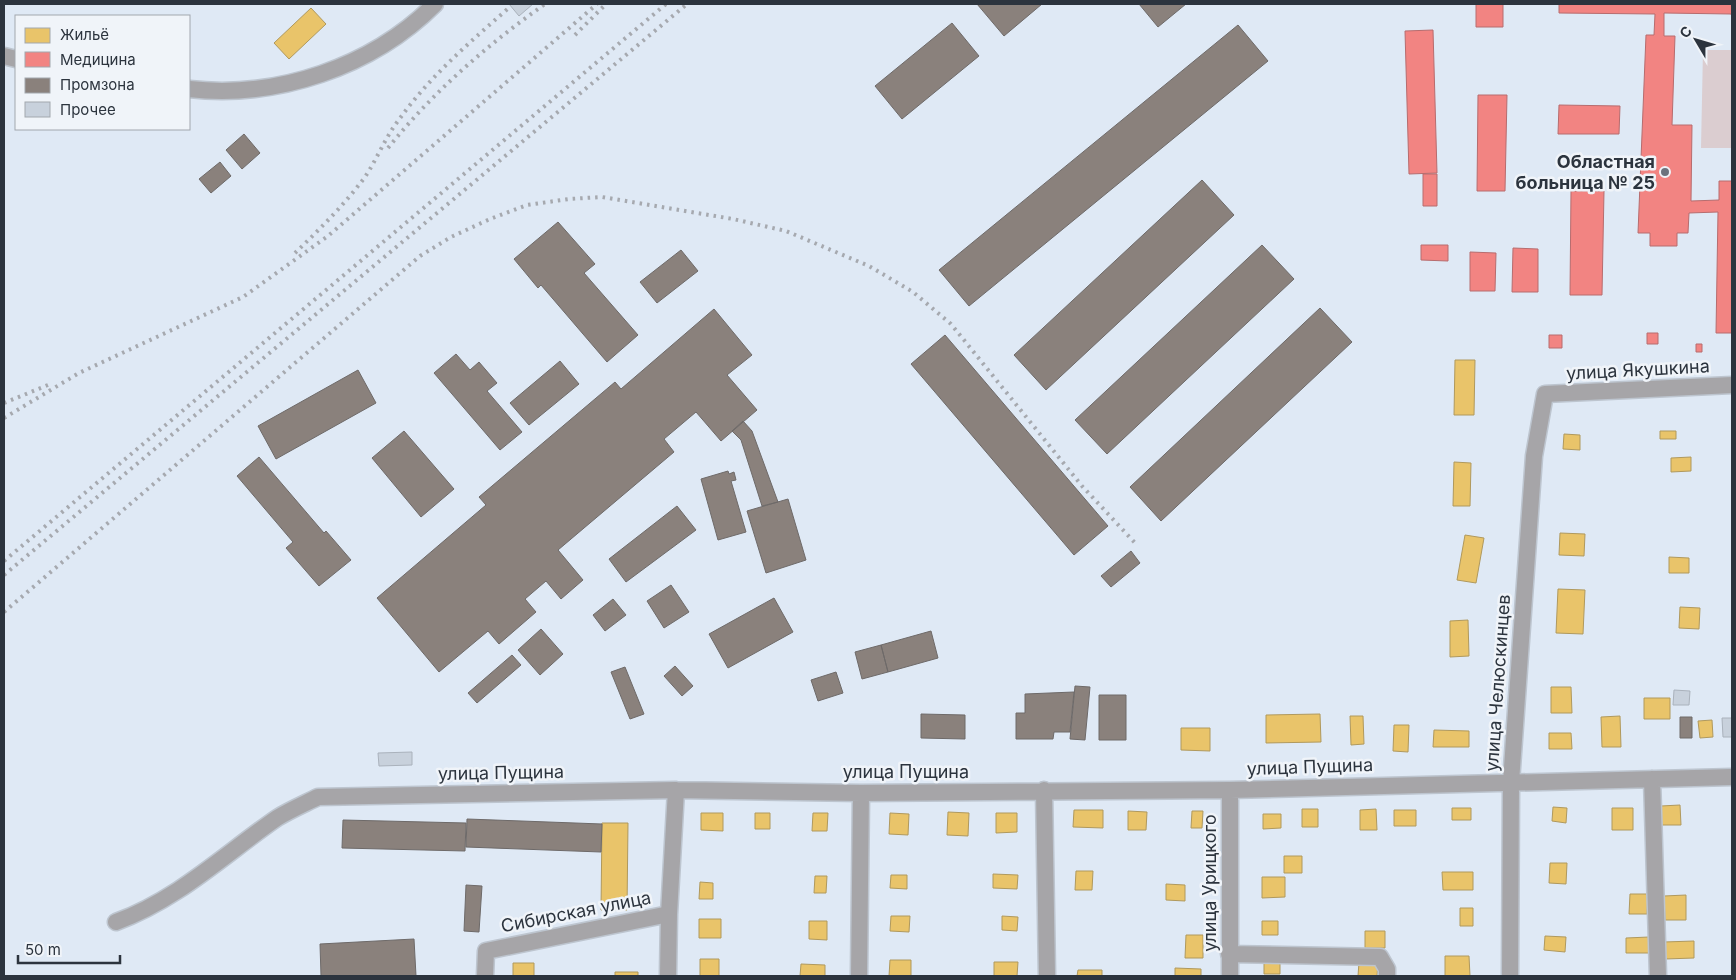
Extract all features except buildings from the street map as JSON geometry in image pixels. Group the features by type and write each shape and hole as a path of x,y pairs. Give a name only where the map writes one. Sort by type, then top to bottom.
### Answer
{"street":[{"path":"190,89 213,92 286,85 369,55 418,22 435,4"},
{"name":"улица Якушкина","path":"1545,394 1732,385"},
{"name":"улица Челюскинцев","path":"1510,976 1511,782 1534,456 1545,394"},
{"name":"улица Пущина","path":"116,922 144,912 170,896 279,817 318,797 676,790 862,793 1044,790 1230,790 1732,777"},
{"path":"1652,779 1658,976"},
{"path":"668,976 669,914 676,790"},
{"path":"1044,790 1047,976"},
{"name":"улица Урицкого","path":"1230,790 1230,976"},
{"path":"858,976 862,793"},
{"name":"Сибирская улица","path":"485,976 486,951 669,914"},
{"path":"1229,954 1380,957 1387,968 1387,976"}],"shaded area":[{"path":"1703,50 1732,50 1732,148 1701,148"}],"railway":[{"path":"388,148 423,108 462,70 502,36 545,4"},
{"path":"4,418 79,373 243,297 328,236 597,4"},
{"path":"575,35 606,4"},
{"path":"4,561 666,4"},
{"path":"4,575 687,4"},
{"path":"295,253 332,216 365,177 393,128 423,89 451,60 511,6"},
{"path":"4,612 420,256 451,237 527,205 569,199 602,197 733,219 786,231 869,266 913,292 951,324 1082,486 1136,544"},
{"path":"4,403 48,385"}],"place":[{"name":"Областная больница № 25","path":"1665,172"}]}
